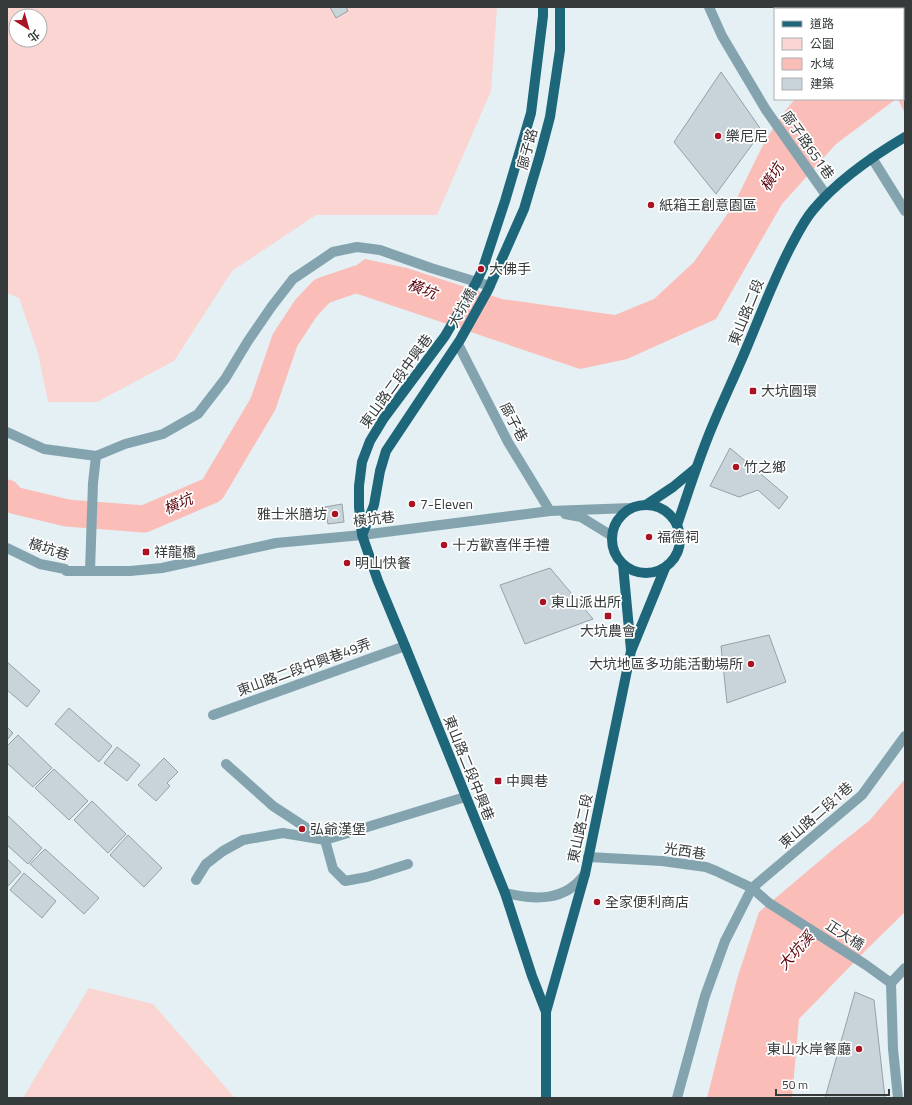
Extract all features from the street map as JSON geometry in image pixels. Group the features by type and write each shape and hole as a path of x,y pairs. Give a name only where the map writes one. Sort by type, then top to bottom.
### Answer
{"main road":[{"name":"廍子路","path":"476,282 483,268 505,201 531,113 543,7"},
{"name":"廍子路","path":"489,288 524,210 550,118 560,50 560,7"},
{"name":"東山路二段","path":"677,525 714,420 736,373 779,268 801,226 813,209 826,195 872,158 905,137"},
{"name":"大坑橋","path":"445,336 476,282"},
{"name":"大坑橋","path":"459,342 489,288"},
{"name":"東山路二段中興巷","path":"445,336 384,418 370,441 362,462 359,486 359,507 362,535 378,581 505,894 532,976 546,1012"},
{"name":"東山路二段中興巷","path":"362,535 374,505 380,472 386,451 459,342"},
{"path":"646,505 673,487 696,468"},
{"path":"639,505 646,505 657,506 667,512 675,520 679,530 680,541 678,552 673,561 665,568 655,572 643,574 632,571 623,565 616,556 612,546 612,536 615,525 622,515 631,508 639,505"},
{"path":"623,565 631,651"},
{"name":"東山路二段","path":"546,1098 546,1012 585,874 631,651 665,568"}],"street":[{"name":"廍子路651巷","path":"710,7 722,36 766,110 826,195"},
{"path":"872,158 905,211"},
{"path":"7,432 44,449 96,456 125,444 163,434 198,414 225,379 248,341 293,279 333,252 357,247 380,250 476,282 489,288"},
{"name":"廍子巷","path":"459,342 508,442 550,511"},
{"path":"90,571 93,483 96,456"},
{"name":"橫坑巷","path":"7,548 40,564 65,569 66,571 130,571 162,568 276,543 362,535 550,511 631,508"},
{"path":"550,511 581,517 612,536"},
{"name":"東山路二段中興巷49弄","path":"213,715 405,646"},
{"name":"東山路二段1巷","path":"752,888 862,795 905,736"},
{"path":"226,764 273,806 325,840 333,869 345,881 367,877 408,864"},
{"path":"196,880 206,864 223,851 244,840 282,833 325,840 465,797"},
{"name":"光西巷","path":"588,857 662,861 706,867 752,888 769,903"},
{"path":"505,894 536,898 554,896 570,890 585,874"},
{"path":"677,1098 705,996 725,941 752,888"},
{"name":"正大橋","path":"769,903 866,965 891,983"},
{"path":"898,1098 893,1049 891,983 905,968"}],"green space":[{"path":"7,7 497,7 491,91 437,215 316,215 232,271 174,361 97,402 48,402 38,353 19,298 7,293"},
{"path":"89,988 153,1004 235,1098 23,1098"}],"water":[{"path":"905,7 905,114 898,100 904,100 904,8 790,8"},
{"path":"794,100 895,100 836,144 782,204 716,319 627,359 580,369 346,290 322,291 365,259 407,268 502,299 615,315 654,299 694,262 733,206 764,143 781,116"},
{"name":"大坑溪","path":"905,779 905,912 799,1019 792,1098 707,1098 737,979 759,912 869,821"}],"building":[{"path":"330,7 346,7 348,11 336,18"},
{"name":"樂尼尼","path":"721,72 762,131 716,194 674,142"},
{"name":"竹之鄉","path":"730,448 788,497 779,509 758,490 739,497 710,486"},
{"name":"雅士米膳坊","path":"342,504 344,522 328,524 325,507"},
{"name":"東山派出所","path":"550,568 593,619 525,644 500,585"},
{"name":"大坑地區多功能活動場所","path":"769,635 786,682 727,703 721,646"},
{"path":"7,662 40,691 27,707 7,690"},
{"path":"69,708 112,746 99,762 55,724"},
{"path":"7,727 13,733 7,740"},
{"path":"18,735 52,768 33,787 7,763 7,746"},
{"path":"117,747 140,765 127,781 104,763"},
{"path":"164,758 178,772 167,783 170,786 156,801 138,785"},
{"path":"54,769 88,801 69,820 35,788"},
{"path":"92,801 126,834 108,853 74,820"},
{"path":"7,815 42,848 28,864 7,845"},
{"path":"128,835 162,868 144,887 110,855"},
{"path":"45,849 99,898 84,914 30,864"},
{"path":"7,859 21,872 7,887"},
{"path":"24,873 56,901 42,918 10,890"},
{"name":"東山水岸餐廳","path":"855,992 874,1000 885,1098 825,1098"}],"waterway":[{"name":"橫坑","path":"7,493 13,500 67,513 144,519 212,490 263,404 285,340 306,308 322,291 357,279"}],"place":[{"name":"樂尼尼","path":"718,136"},
{"name":"紙箱王創意園區","path":"651,205"},
{"name":"大佛手","path":"481,269"},
{"name":"大坑圓環","path":"753,391"},
{"name":"竹之鄉","path":"736,467"},
{"name":"7-Eleven","path":"412,504"},
{"name":"雅士米膳坊","path":"335,514"},
{"name":"福德祠","path":"649,537"},
{"name":"十方歡喜伴手禮","path":"444,545"},
{"name":"祥龍橋","path":"146,552"},
{"name":"明山快餐","path":"347,563"},
{"name":"東山派出所","path":"543,602"},
{"name":"大坑農會","path":"608,616"},
{"name":"大坑地區多功能活動場所","path":"751,664"},
{"name":"中興巷","path":"498,781"},
{"name":"弘爺漢堡","path":"302,829"},
{"name":"全家便利商店","path":"597,902"},
{"name":"東山水岸餐廳","path":"859,1049"}]}
